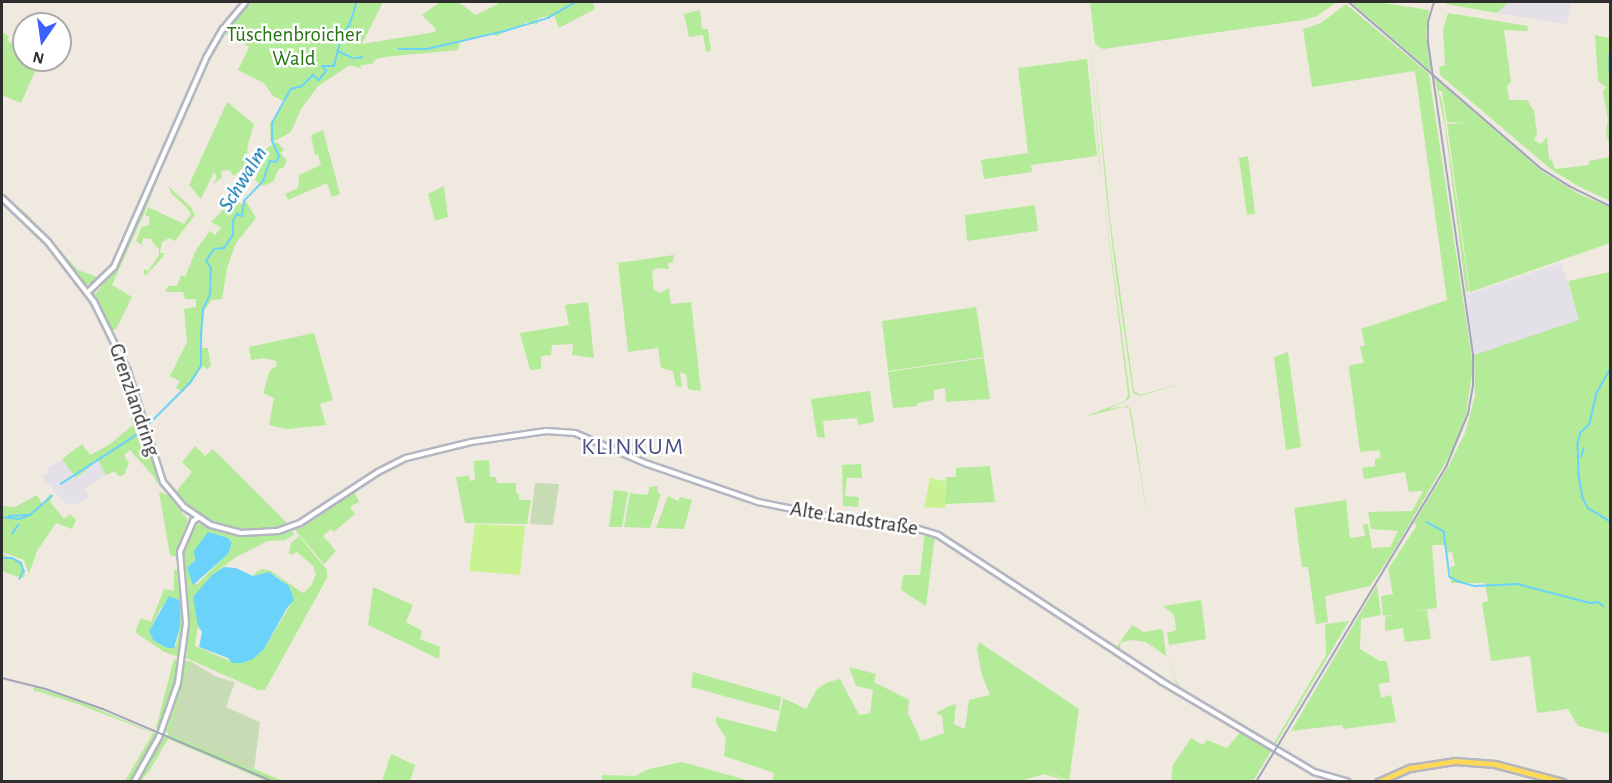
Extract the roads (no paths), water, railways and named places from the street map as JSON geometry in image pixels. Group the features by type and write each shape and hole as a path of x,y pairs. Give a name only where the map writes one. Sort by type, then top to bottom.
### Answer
{"main road":[{"path":"87,291 104,280 120,255 206,58 222,29 246,2"},
{"name":"Grenzlandring","path":"2,198 48,243 87,291 113,336 129,371 159,472 165,485 184,507 198,518"},
{"name":"Alte Landstraße","path":"198,518 234,532 269,533 300,523 394,463 410,457 471,442 559,431 582,436 645,463 758,502 847,520 922,529 947,540 1128,660 1314,772 1348,782"},
{"path":"184,507 191,523"},
{"path":"134,782 159,737 178,682 186,613 180,556 191,523 198,518"},
{"path":"188,530 198,518"},
{"path":"1378,782 1415,766 1455,761 1495,764 1563,782"}],"water":[{"path":"208,532 228,538 232,543 228,554 193,585 187,568 195,560 194,551"},
{"path":"224,567 236,568 253,576 269,572 289,586 294,600 264,649 253,659 242,663 232,663 228,658 199,647 202,632 198,626 193,597 212,575"},
{"path":"169,596 181,603 180,627 174,648 167,648 153,640 149,631"}],"waterway":[{"name":"Schwalm","path":"149,424 190,383 201,366 203,310 210,294 211,269 206,261 214,249 224,248 233,235 233,221 237,214 242,216 244,201 263,181 270,161 276,162 279,156 272,141 272,123 291,89 302,86 313,75 319,80 326,71 322,66 334,66 342,34 349,26 357,2"},
{"path":"399,49 427,49 505,31 548,18 576,2"},
{"path":"338,51 353,58"},
{"path":"1610,54 1610,72"},
{"path":"356,58 362,57"},
{"path":"1610,370 1597,393 1590,424 1581,433 1578,443 1579,475 1583,498 1588,508 1610,521"},
{"name":"Schwalm","path":"61,484 141,432"},
{"path":"1581,457 1584,448"},
{"name":"Schwalm","path":"2,517 19,519 30,515 52,496"},
{"name":"Schwalm","path":"9,516 27,515"},
{"path":"1426,522 1444,531 1450,577 1457,581 1475,586 1518,584 1590,603 1598,602 1604,606"},
{"path":"12,534 18,525"},
{"path":"2,558 12,558 21,563 24,571 20,579"}],"railway":[{"path":"1349,2 1542,169 1569,186 1610,206"},
{"path":"1256,782 1446,467 1468,414 1473,387 1473,355 1428,42 1428,22 1434,2"},
{"path":"2,678 46,689 103,709 274,782"}],"district":[{"name":"KLINKUM","path":"633,448"}],"park label":[{"name":"Tüschenbroicher Wald","path":"294,47"}]}
